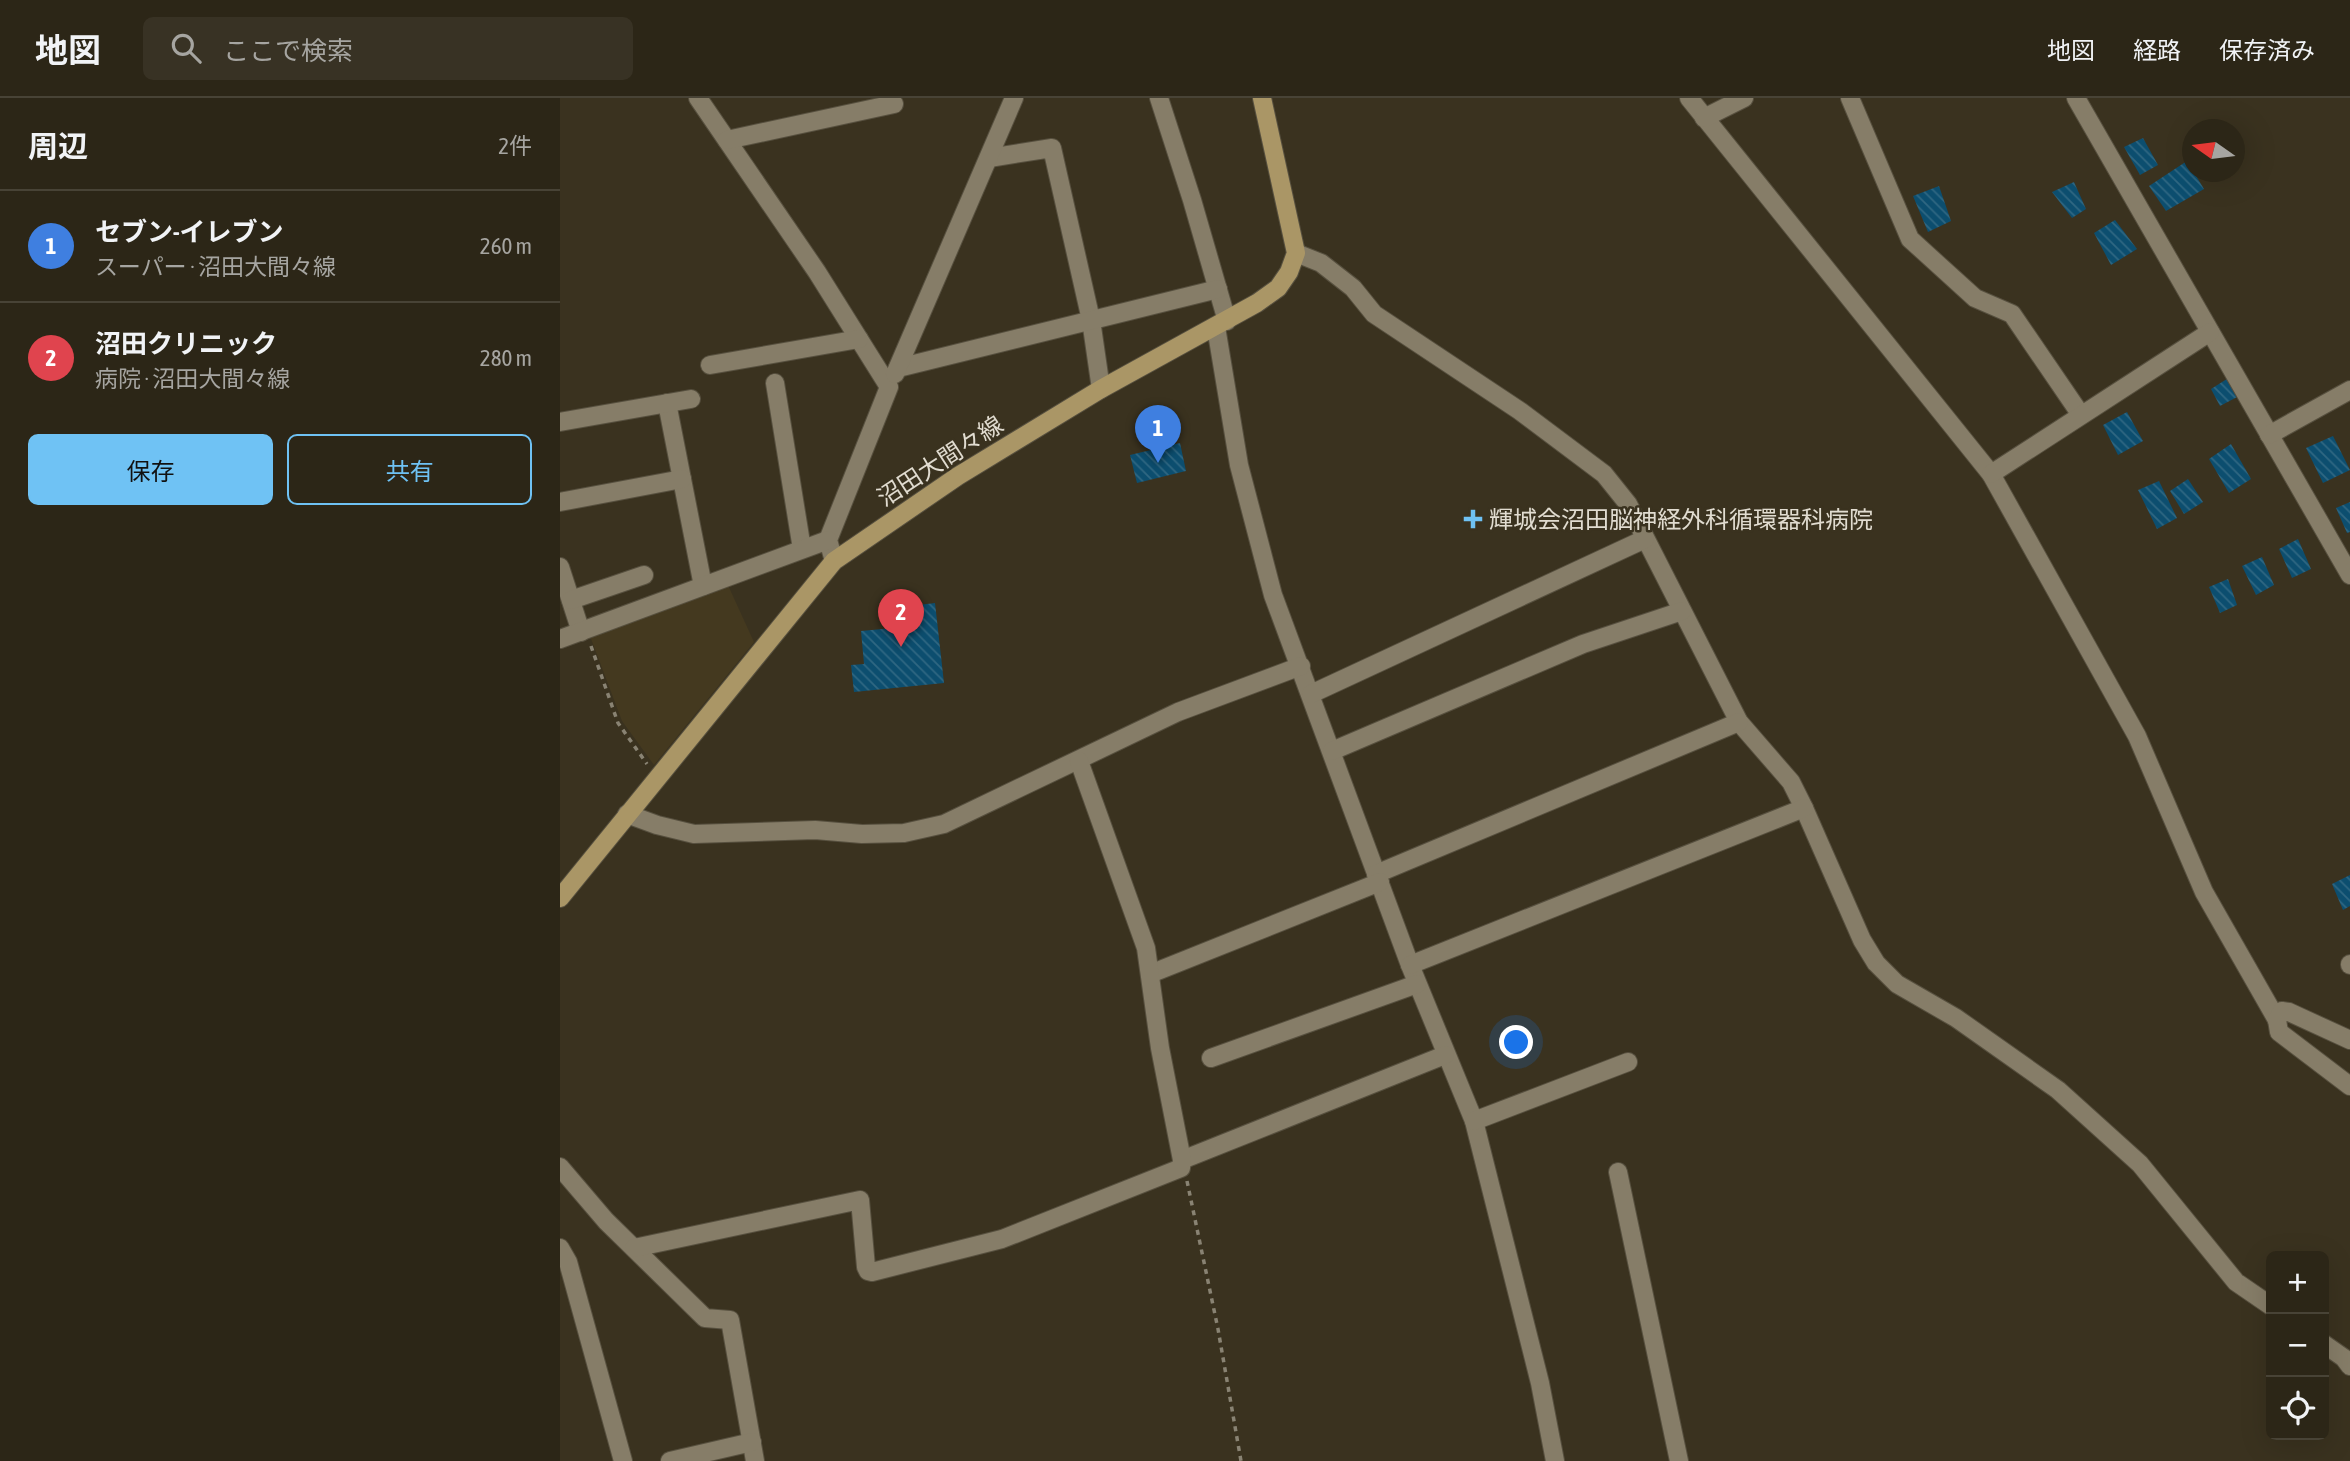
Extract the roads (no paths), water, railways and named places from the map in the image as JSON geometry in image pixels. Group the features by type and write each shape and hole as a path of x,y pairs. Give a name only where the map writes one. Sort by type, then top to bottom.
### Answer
{"main road":[{"path":"1262,98 1296,253"},
{"name":"沼田大間々線","path":"560,898 834,561 958,476 1101,389 1257,303 1278,288 1289,272 1296,253"}],"street":[{"path":"698,98 817,272 889,387"},
{"path":"834,561 828,540 889,387 1014,98"},
{"path":"1159,98 1218,289 1239,465 1273,595 1409,965 1474,1121 1539,1383 1555,1461"},
{"path":"1689,98 1991,474 2137,736 2204,892 2277,1020 2279,1032 2350,1086"},
{"path":"1704,118 1744,98"},
{"path":"1850,98 1910,239 1975,298 2012,314 2081,415"},
{"path":"2076,98 2350,575"},
{"path":"727,140 894,104"},
{"path":"989,158 1052,148 1091,320 1101,389"},
{"path":"1296,253 1321,263 1353,288 1374,314 1520,411 1604,474 1628,504 1739,722 1791,782 1862,940 1876,963 1897,984 1956,1018 2058,1090 2140,1164 2236,1282 2266,1303"},
{"path":"898,368 1218,289"},
{"path":"1991,474 2210,332"},
{"path":"710,365 859,339"},
{"path":"775,383 802,549"},
{"path":"2270,435 2350,390"},
{"path":"560,422 691,399"},
{"path":"667,403 703,586"},
{"path":"560,502 682,479"},
{"path":"1311,694 1646,539"},
{"path":"560,639 828,540"},
{"path":"560,567 583,631"},
{"path":"570,600 644,575"},
{"path":"1332,751 1583,644 1682,611"},
{"path":"627,814 694,834 815,830 904,833 944,824 1178,712 1301,666"},
{"path":"1150,974 1739,722"},
{"path":"634,1248 860,1200 866,1267 872,1272 1002,1239 1181,1168 1182,1160 1160,1048 1146,948 1079,761"},
{"path":"1409,965 1804,808"},
{"path":"1211,1058 1417,984"},
{"path":"2277,1020 2282,1012 2289,1012 2350,1040"},
{"path":"1182,1160 1446,1055"},
{"path":"1474,1121 1628,1062"},
{"path":"560,1167 606,1221 705,1318 730,1320 755,1461"},
{"path":"1618,1172 1679,1461"},
{"path":"560,1248 568,1262 623,1461"},
{"path":"2329,1347 2350,1366"},
{"path":"670,1461 752,1442"}],"place":[{"name":"セブン-イレブン","path":"1158,463"},
{"name":"輝城会沼田脳神経外科循環器科病院","path":"1473,519"},
{"name":"沼田クリニック","path":"901,647"}]}
